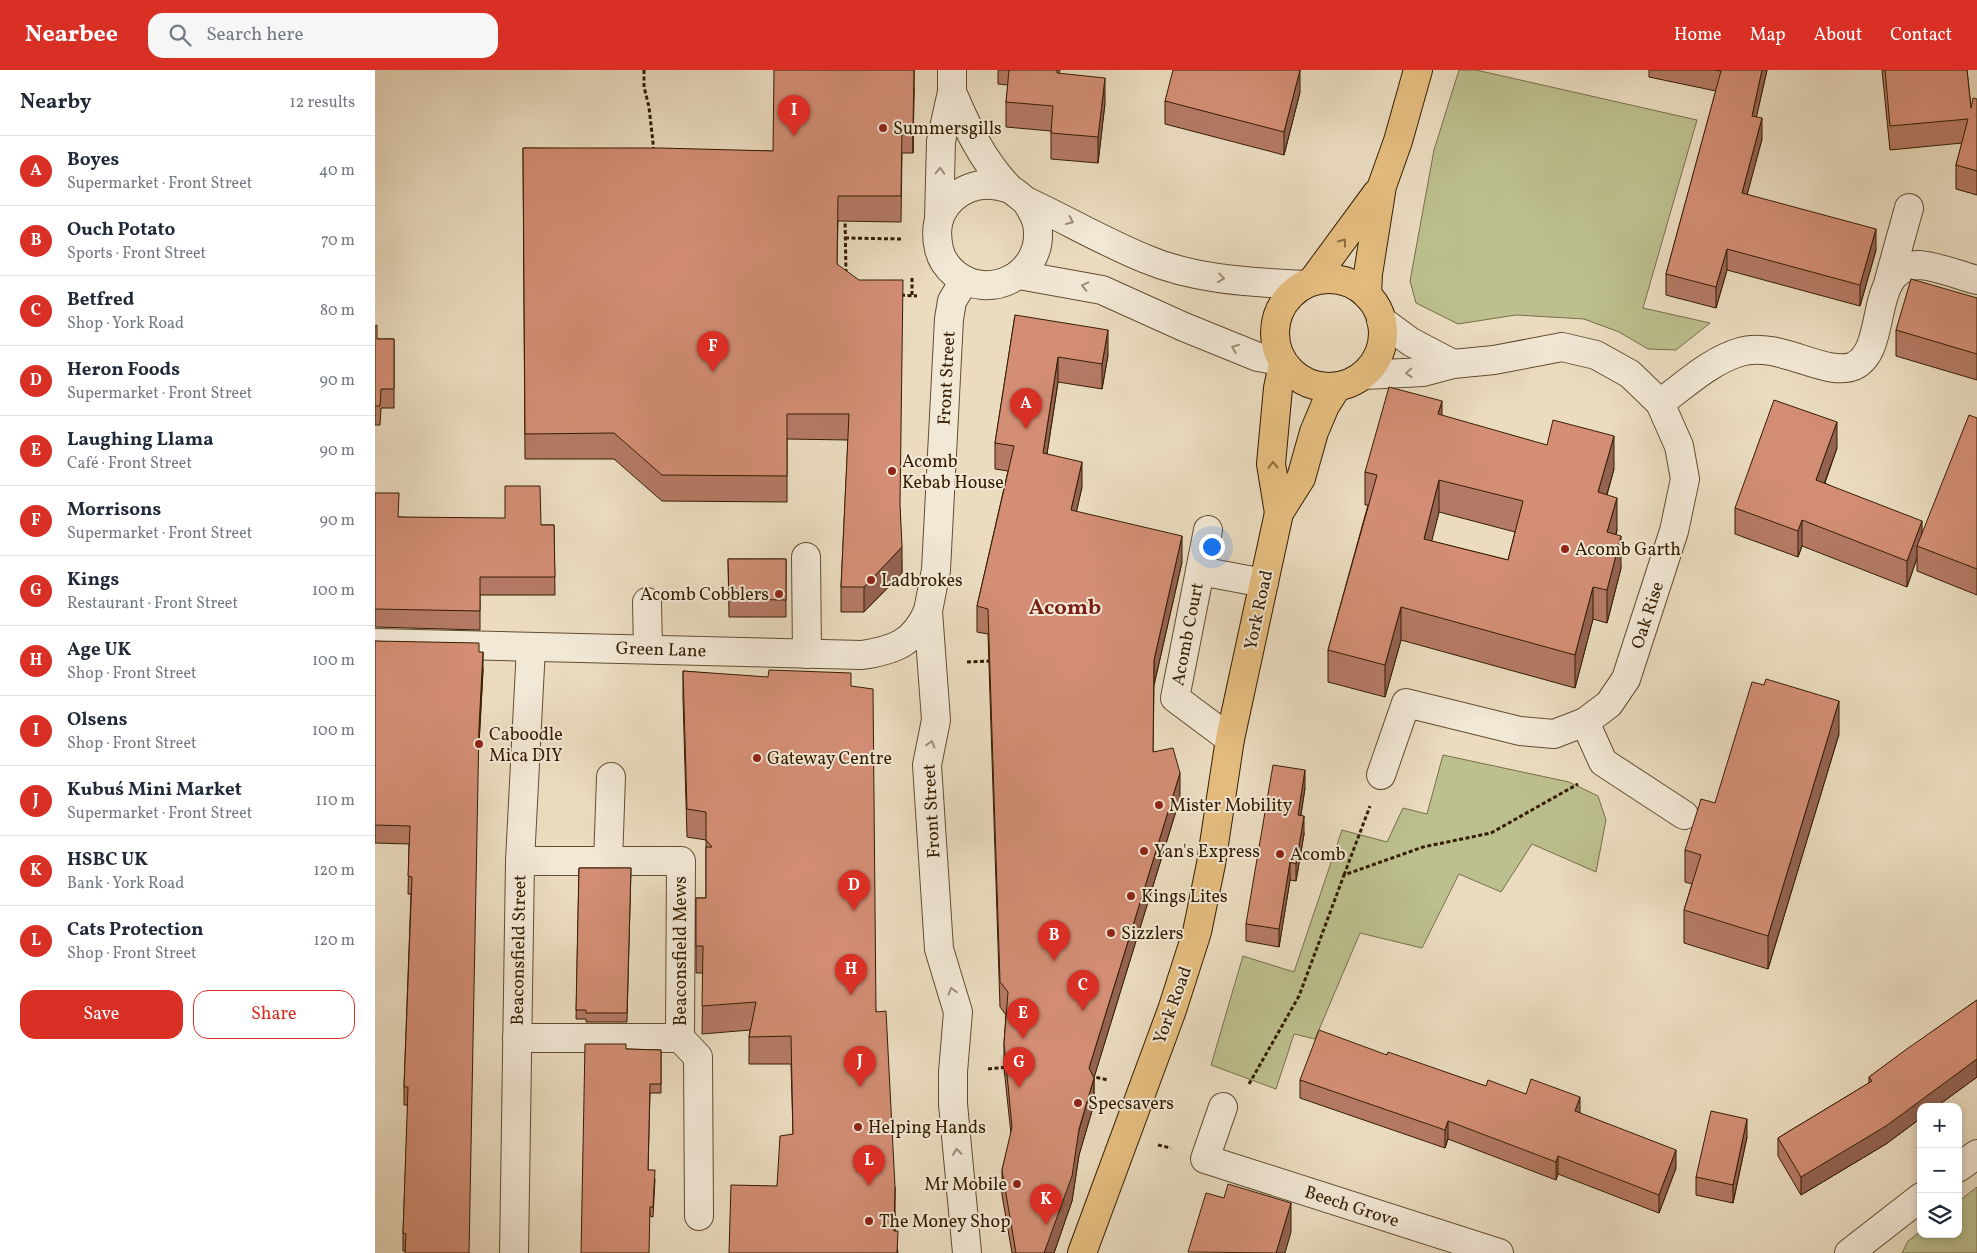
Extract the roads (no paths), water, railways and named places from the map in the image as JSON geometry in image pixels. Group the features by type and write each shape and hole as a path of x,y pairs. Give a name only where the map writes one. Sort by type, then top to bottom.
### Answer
{"main road":[{"path":"1367,295 1369,267 1382,186 1398,141 1418,70"},
{"path":"1308,283 1328,278 1343,280 1356,286 1376,306 1381,320 1383,335 1380,350 1364,375 1351,383 1337,387 1321,387 1307,383 1294,375 1283,362 1275,342 1275,321 1283,302 1308,283 1382,186"},
{"name":"York Road","path":"1279,513 1271,464 1278,388 1283,362"},
{"name":"York Road","path":"1082,1253 1141,1089 1172,1010 1197,932 1211,864 1230,739 1279,513 1301,478 1314,432 1325,406 1337,387"}],"street":[{"path":"952,81 970,134 984,159 1035,215 1039,231 1037,248 1030,263 1019,275 1007,283 978,286 958,291 949,269 940,254 936,237 939,219 941,142 952,81"},
{"path":"939,219 949,201 967,188 988,184 1017,194 1145,259 1171,268 1212,277 1308,283"},
{"path":"1660,403 1718,361 1741,351 1775,350 1841,370 1856,365 1868,354 1909,208"},
{"path":"1889,280 1901,267 1920,265 1977,280"},
{"path":"1019,275 1102,290 1184,327 1258,357 1283,362"},
{"name":"Front Street","path":"958,291 949,319 936,570 928,611 936,720 927,765 939,949 958,1012 953,1072 953,1104 967,1253"},
{"path":"1381,320 1411,342 1453,364"},
{"name":"Oak Rise","path":"1364,375 1423,372 1453,364 1494,360 1562,347 1596,355 1630,374 1660,403 1679,446 1685,479 1674,531 1626,679 1609,704 1585,722 1554,734 1520,731 1406,703 1381,775"},
{"name":"Acomb Court","path":"1208,530 1175,698 1230,739"},
{"path":"806,557 807,654"},
{"name":"Acomb Court","path":"1200,571 1264,584"},
{"path":"647,602 647,648"},
{"name":"Green Lane","path":"375,643 647,648 862,655 896,647 914,635 928,611"},
{"name":"Beaconsfield Street","path":"514,1253 520,862 531,647"},
{"path":"1585,722 1603,762 1684,815"},
{"path":"608,862 611,776"},
{"name":"Beaconsfield Mews","path":"517,1038 680,1038 681,861 520,862"},
{"path":"680,1038 698,1057 699,1216"},
{"name":"Beech Grove","path":"1223,1107 1205,1159 1499,1253"},
{"path":"1962,1165 1977,1154"},
{"path":"1849,1253 1917,1200"}],"place":[{"name":"Summersgills","path":"883,128"},
{"name":"Olsens","path":"794,136"},
{"name":"Morrisons","path":"713,372"},
{"name":"Boyes","path":"1026,429"},
{"name":"Acomb Kebab House","path":"892,471"},
{"name":"Acomb Garth","path":"1565,549"},
{"name":"Ladbrokes","path":"871,580"},
{"name":"Acomb Cobblers","path":"779,594"},
{"name":"Caboodle Mica DIY","path":"479,744"},
{"name":"Gateway Centre","path":"757,758"},
{"name":"Mister Mobility","path":"1159,805"},
{"name":"Yan's Express","path":"1144,851"},
{"name":"Acomb","path":"1280,854"},
{"name":"Kings Lites","path":"1131,896"},
{"name":"Heron Foods","path":"854,911"},
{"name":"Sizzlers","path":"1111,933"},
{"name":"Ouch Potato","path":"1054,961"},
{"name":"Age UK","path":"851,995"},
{"name":"Betfred","path":"1083,1011"},
{"name":"Laughing Llama","path":"1023,1039"},
{"name":"Kubuś Mini Market","path":"860,1087"},
{"name":"Kings","path":"1019,1088"},
{"name":"Specsavers","path":"1078,1103"},
{"name":"Helping Hands","path":"858,1127"},
{"name":"Mr Mobile","path":"1017,1184"},
{"name":"Cats Protection","path":"869,1186"},
{"name":"The Money Shop","path":"869,1221"},
{"name":"HSBC UK","path":"1046,1225"}],"district":[{"name":"Acomb","path":"1065,606"}]}
